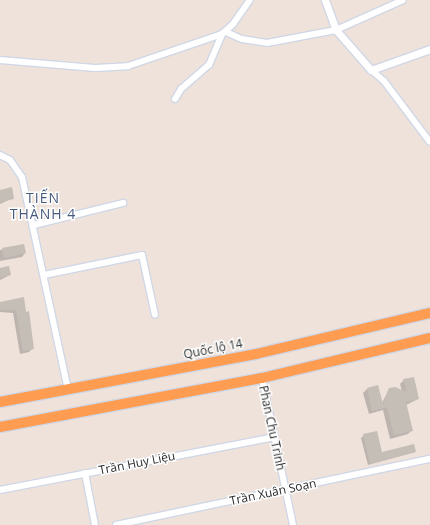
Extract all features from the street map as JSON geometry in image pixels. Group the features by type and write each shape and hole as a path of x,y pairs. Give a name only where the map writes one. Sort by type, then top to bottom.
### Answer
{"highway":[{"name":"Quốc lộ 14","path":"0,402 256,354 430,313"},
{"path":"0,427 262,378 430,338"}],"street":[{"path":"175,98 181,89 209,65 224,33 250,0"},
{"path":"325,0 336,30 371,70 384,81 430,142"},
{"path":"0,60 116,68 147,61 224,33 242,39 267,43 336,30 402,0"},
{"path":"371,70 430,49"},
{"path":"0,155 10,160 22,177 34,225 68,389"},
{"path":"34,225 123,203"},
{"path":"44,275 142,255 156,315"},
{"name":"Phan Chu Trinh","path":"262,378 293,525"},
{"name":"Trần Huy Liệu","path":"0,490 275,437"},
{"name":"Trần Xuân Soạn","path":"116,525 430,459"},
{"path":"85,473 95,525"}],"building":[{"path":"12,187 14,199 0,202 0,190"},
{"path":"24,244 26,253 4,258 2,248"},
{"path":"9,266 11,275 0,278 0,268"},
{"path":"24,297 26,312 29,311 34,349 23,351 16,310 0,310 0,302"},
{"path":"414,377 419,399 406,402 413,431 394,435 387,407 372,411 367,388 378,385 383,404 389,388 395,387 407,392 403,379"},
{"path":"377,431 382,452 414,444 416,452 370,464 363,434"}],"district":[{"name":"TIẾN THÀNH 4","path":"43,206"}]}
